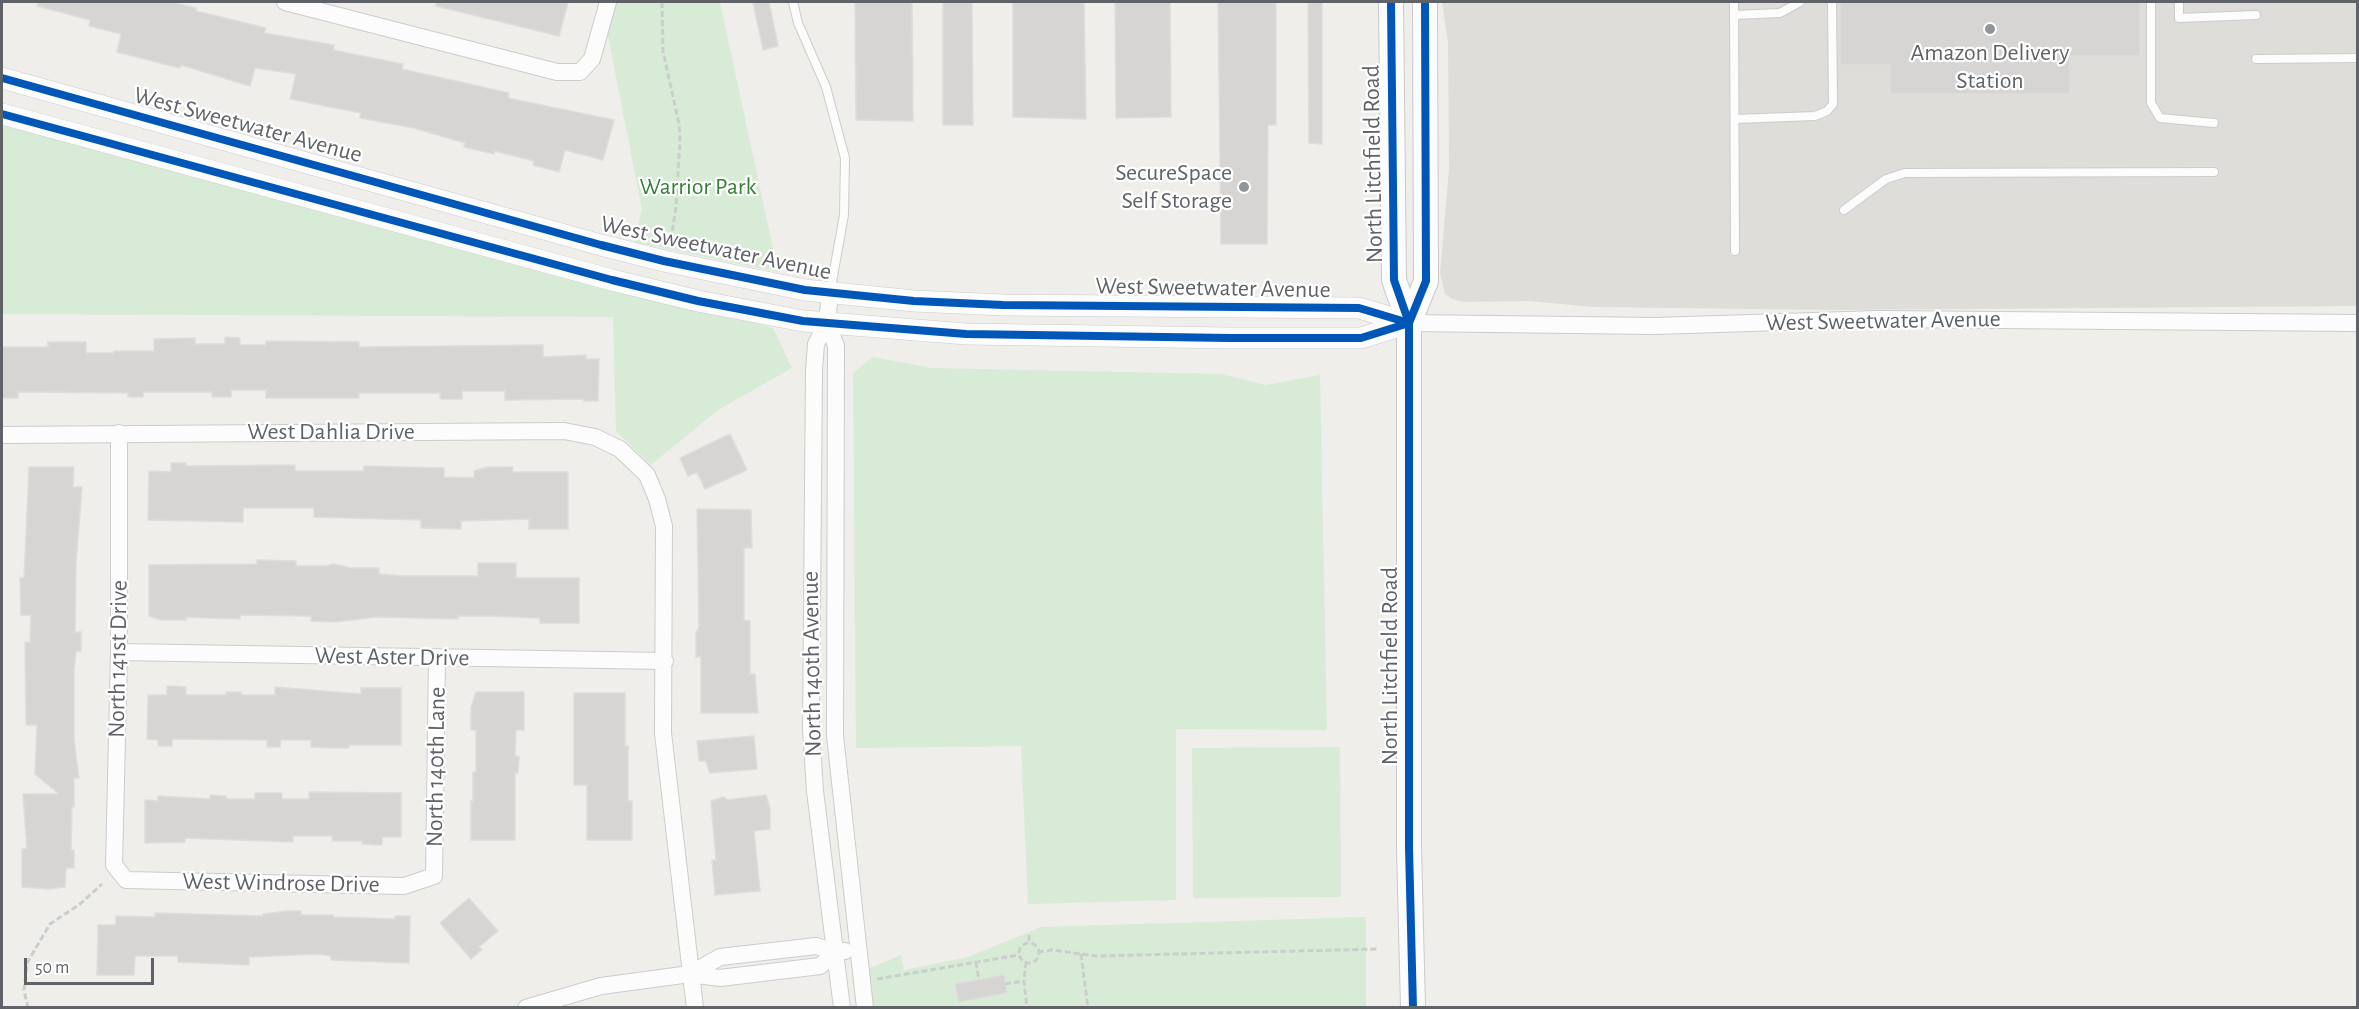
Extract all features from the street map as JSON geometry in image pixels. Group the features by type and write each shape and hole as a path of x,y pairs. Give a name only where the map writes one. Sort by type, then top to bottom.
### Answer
{"main road":[{"name":"North Litchfield Road","path":"1391,2 1394,280 1409,323 1409,848 1413,1008"},
{"name":"North Litchfield Road","path":"1409,323 1426,281 1425,2"}],"street":[{"path":"285,2 557,72 580,72 592,59 608,2"},
{"name":"West Sweetwater Avenue","path":"2,78 664,261 758,282 830,293 1003,305 1359,308 1409,323 1655,326 1878,319 2358,323"},
{"name":"West Sweetwater Avenue","path":"2,114 654,291 768,315 966,334 1361,338 1409,323"},
{"path":"305,197 312,164"},
{"name":"North 140th Avenue","path":"830,293 828,322 836,346 835,736 865,1008"},
{"name":"North 140th Avenue","path":"828,322 816,344 814,370 811,729 815,791 842,1008"},
{"name":"West Dahlia Drive","path":"2,435 564,431 595,437 620,449 647,475 657,499 664,526 665,662"},
{"name":"North 141st Drive","path":"119,433 119,652 114,865 126,880"},
{"name":"West Aster Drive","path":"119,652 665,662"},
{"name":"North 140th Lane","path":"434,876 437,657"},
{"path":"665,662 663,733 695,1008"},
{"name":"West Windrose Drive","path":"126,880 404,886 434,876"},
{"path":"526,1008 601,986 690,974 720,957 816,946 836,952 857,950"}],"lane":[{"path":"793,2 798,24 826,87 845,158 844,215 830,293"},
{"path":"1734,2 1735,251"},
{"path":"1734,15 1780,13 1800,2"},
{"path":"1735,119 1815,116 1833,104 1832,2"},
{"path":"2151,2 2151,103 2160,118 2214,123"},
{"path":"2179,2 2179,18 2256,15"},
{"path":"2256,59 2358,58"},
{"path":"1844,210 1886,179 1905,173 2214,172"}],"path":[{"path":"662,2 663,51 679,124 680,140 671,240"},
{"path":"28,1008 24,990 27,963 50,924 80,904 102,884"},
{"path":"1029,935 1029,943"},
{"path":"1019,955 1020,948 1029,943 1035,945 1038,952 1036,959 1026,962"},
{"path":"1038,952 1052,950 1096,956 1379,949"},
{"path":"1081,954 1088,1008"},
{"path":"1019,955 1026,962"},
{"path":"875,980 1019,955"},
{"path":"976,962 979,980"},
{"path":"1026,962 1024,981 1028,1008"},
{"path":"1005,984 1024,981"}],"shaded area":[{"path":"1442,2 2357,2 2357,306 1834,310 1593,307 1530,301 1464,302 1452,299 1445,294 1440,273 1449,169 1448,43"}],"green space":[{"name":"Warrior Park","path":"615,2 720,2 778,272 634,242 642,209 607,31"},
{"path":"2,122 773,328 792,368 718,410 651,465 616,431 613,317 2,314"},
{"path":"873,357 932,368 1221,374 1266,385 1320,375 1327,730 1176,729 1176,900 1028,904 1021,746 856,748 853,373"},
{"path":"1340,747 1341,897 1193,898 1192,748"},
{"path":"1366,917 1366,1007 870,1007 865,970 901,955 904,970 968,957 1041,927"}],"building":[{"path":"38,2 171,2 196,8 196,11 266,28 264,33 334,45 333,50 403,64 402,69 509,93 508,98 614,120 603,160 565,150 559,172 533,165 534,161 495,151 494,154 464,147 465,143 414,128 360,118 361,113 290,99 296,74 255,68 250,86 181,65 180,68 117,52 121,34 89,26 90,20 37,6"},
{"path":"436,2 568,2 559,36 436,6"},
{"path":"753,2 769,2 778,46 763,50"},
{"path":"855,2 912,2 913,121 856,120"},
{"path":"943,2 972,2 973,125 943,125"},
{"path":"1013,2 1084,2 1086,119 1013,117"},
{"path":"1115,2 1170,2 1171,117 1116,118"},
{"path":"1218,2 1276,2 1276,125 1268,125 1267,244 1221,244"},
{"path":"1308,2 1322,2 1322,144 1309,143"},
{"name":"Amazon Delivery Station","path":"1840,2 2140,2 2140,56 2070,56 2070,94 1890,94 1890,65 1840,65"},
{"path":"225,337 240,338 240,345 266,345 266,341 359,342 359,347 543,345 543,357 586,355 586,359 599,359 598,401 584,401 584,399 505,400 505,391 462,391 462,399 440,399 440,393 359,393 359,398 266,398 266,390 231,390 231,397 212,397 212,392 143,392 143,397 128,397 128,393 18,392 18,398 2,398 2,347 48,347 48,342 86,342 86,353 114,353 114,351 154,351 154,339 195,338 195,344 225,344"},
{"path":"730,434 747,470 705,489 697,472 688,476 680,458"},
{"path":"171,463 186,463 186,466 295,465 295,471 364,471 364,466 444,468 444,477 474,478 474,471 487,467 513,467 512,472 568,472 568,529 529,529 529,519 461,521 461,529 421,528 421,520 314,517 314,508 243,508 243,522 148,520 149,471 171,472"},
{"path":"29,467 74,467 73,487 82,487 76,562 75,632 81,632 81,651 76,651 74,670 74,740 79,778 74,778 74,807 72,806 71,850 74,850 74,868 66,868 65,887 49,889 22,887 22,849 27,849 23,794 59,794 35,774 37,725 26,725 25,642 30,642 31,615 21,615 20,578 24,578"},
{"path":"697,509 751,510 752,548 744,548 744,620 750,621 750,674 755,674 758,713 701,713 701,657 696,657 696,634 699,626"},
{"path":"257,560 296,561 296,566 334,564 351,568 379,568 379,574 403,576 478,576 478,563 516,563 516,578 579,578 579,623 540,623 540,618 491,616 458,616 458,619 377,617 335,622 311,621 311,616 240,615 240,619 186,617 186,620 161,620 149,616 149,565 257,564"},
{"path":"167,686 186,687 186,695 226,695 226,692 241,692 241,695 275,695 275,687 361,694 361,688 401,688 401,745 349,745 349,748 333,748 311,747 311,740 281,740 280,747 267,747 267,740 172,739 172,746 158,746 158,740 147,739 148,695 167,695"},
{"path":"476,692 524,692 524,730 516,730 515,756 519,757 518,773 515,773 515,840 471,840 473,772 476,772 476,730 471,730 471,707"},
{"path":"574,693 625,693 625,746 628,746 628,801 632,801 632,840 587,840 587,785 574,785"},
{"path":"754,736 757,769 710,773 706,761 699,761 697,741"},
{"path":"309,792 401,793 401,837 382,837 382,845 362,844 362,841 332,841 332,836 293,836 293,842 185,838 185,842 145,843 145,800 158,801 158,796 210,799 210,795 226,796 226,799 255,799 255,793 282,793 282,799 309,799"},
{"path":"766,795 770,808 770,829 754,831 760,891 715,895 712,860 716,860 711,801 724,797 727,800"},
{"path":"469,898 498,931 479,947 482,950 471,959 440,923"},
{"path":"301,911 301,915 333,915 333,917 395,919 395,916 410,916 409,963 331,960 331,956 318,954 249,957 249,965 178,962 178,956 135,956 134,975 97,975 98,925 116,925 116,916 155,917 155,913 263,916 263,914"},
{"path":"1004,975 1007,993 959,1002 955,984"}],"cycle path":[{"path":"1391,2 1394,280 1409,323 1409,848 1413,1008"},
{"path":"1409,323 1426,281 1425,2"},
{"path":"2,78 601,245 664,261 805,290 914,301 1003,305 1359,308 1409,323"},
{"path":"2,114 612,280 698,301 803,321 966,334 1230,338 1361,338 1409,323"}],"place":[{"name":"Amazon Delivery Station","path":"1990,29"},
{"name":"SecureSpace Self Storage","path":"1244,187"}]}
